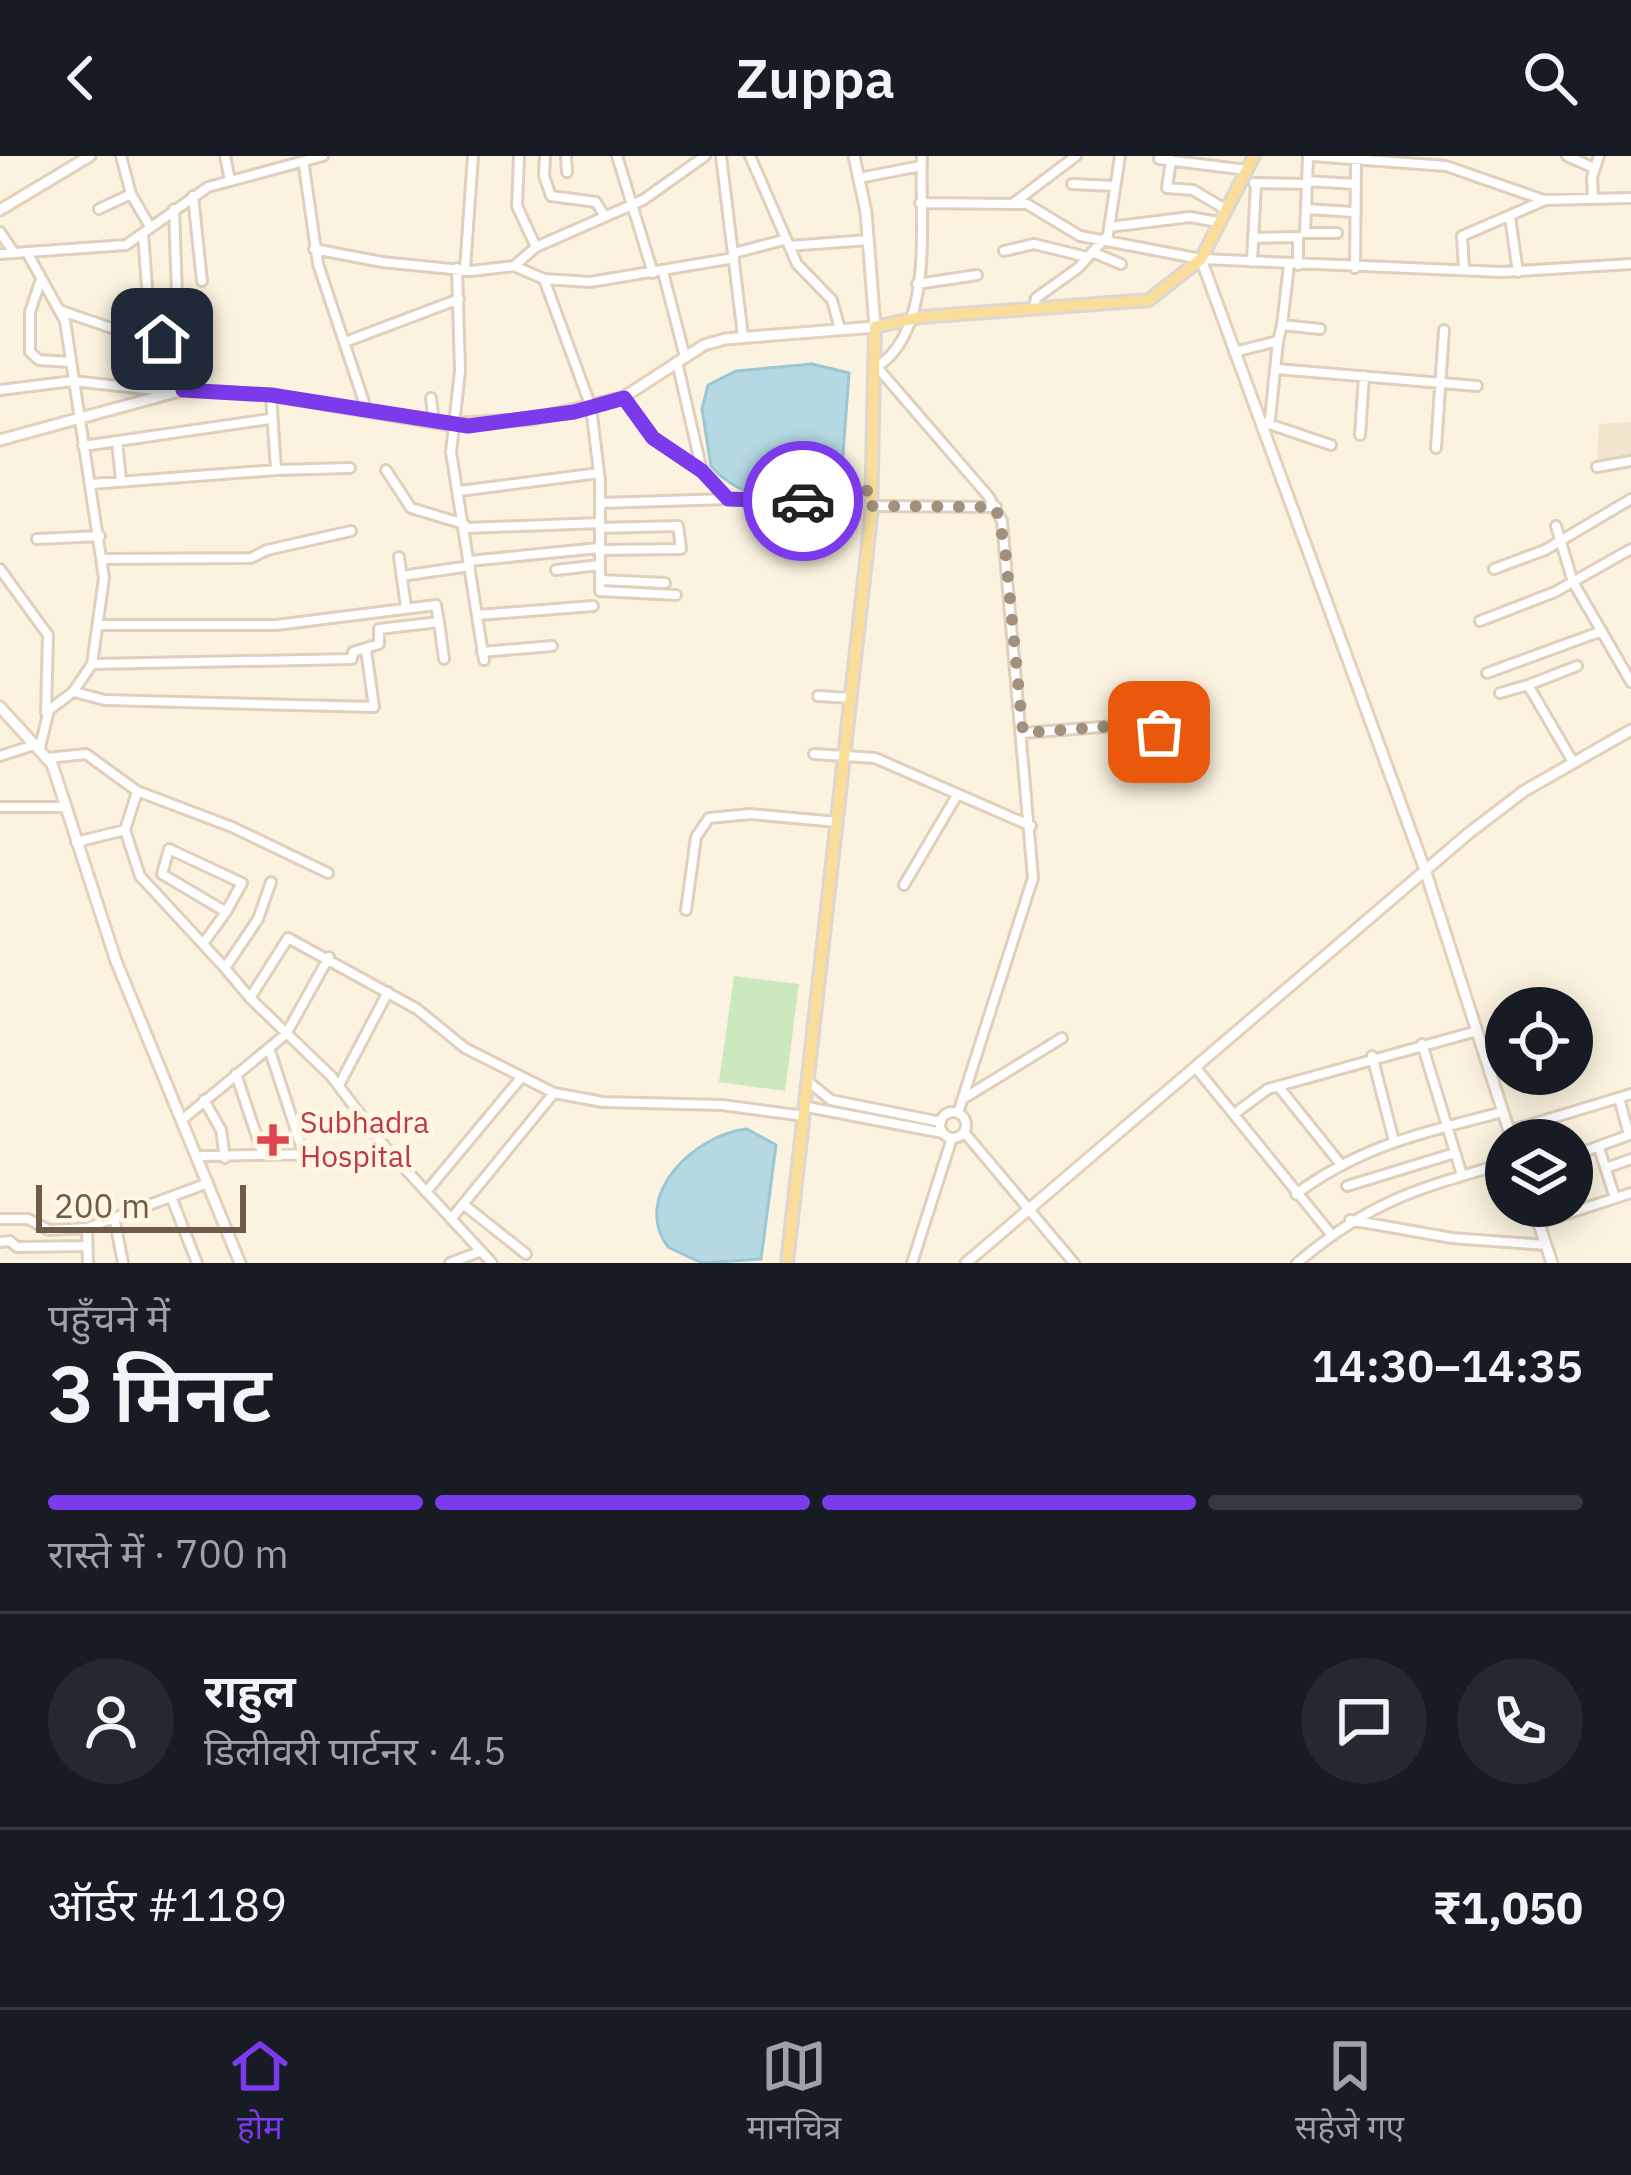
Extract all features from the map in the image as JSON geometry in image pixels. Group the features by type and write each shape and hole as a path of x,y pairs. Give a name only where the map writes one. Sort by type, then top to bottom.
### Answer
{"main road":[{"path":"0,210 90,156"},
{"path":"787,1263 872,506 877,367 868,240 854,156"},
{"path":"0,440 78,423 180,391 271,395 458,425 592,407 624,398 704,345 743,336 1149,300 1201,259 1254,156"},
{"path":"1201,259 1425,870 1505,1119"},
{"path":"0,707 48,758 116,962 240,1263"},
{"path":"966,1263 1425,870 1524,791 1631,730"},
{"path":"1540,1227 1552,1263"}],"street":[{"path":"121,156 131,194 149,224"},
{"path":"225,156 230,180"},
{"path":"264,156 268,171"},
{"path":"0,254 29,256 126,245 193,196 230,180 304,165 323,156"},
{"path":"473,156 459,299 458,425 452,452 483,656 552,646"},
{"path":"519,156 517,206 536,247"},
{"path":"545,156 544,176 551,196 596,202 605,217"},
{"path":"566,156 567,172"},
{"path":"617,156 658,272 681,359 702,471"},
{"path":"514,266 536,247 633,205 705,156"},
{"path":"721,156 743,336"},
{"path":"750,156 787,243 803,273 832,301 840,329"},
{"path":"1015,203 1076,156"},
{"path":"1034,310 1036,298 1102,240 1109,226 1120,156"},
{"path":"1337,232 1305,233 1307,183 1315,156 1414,159 1544,200 1631,198"},
{"path":"1462,172 1466,156"},
{"path":"1568,156 1594,168"},
{"path":"1593,198 1599,156"},
{"path":"1355,268 1356,158"},
{"path":"1160,160 1244,175 1256,183 1354,184"},
{"path":"1171,160 1167,188 1192,190 1225,209"},
{"path":"810,1083 831,1100 941,1122 958,1113 1033,878 1005,548 996,507 877,367 898,348 917,284 922,161 859,178"},
{"path":"304,165 314,248 368,412"},
{"path":"1252,262 1256,183"},
{"path":"1072,184 1114,186"},
{"path":"99,209 131,194"},
{"path":"193,196 202,281"},
{"path":"1464,268 1462,236 1544,200"},
{"path":"920,203 1015,203 1036,208 1080,236 1201,259 1517,272 1631,264"},
{"path":"174,207 178,323"},
{"path":"1306,209 1353,212"},
{"path":"1510,217 1517,272"},
{"path":"1109,226 1190,218 1218,222"},
{"path":"0,232 14,253"},
{"path":"143,234 148,300"},
{"path":"1253,238 1298,237 1264,425 1331,445"},
{"path":"314,248 382,262 461,269 514,266 544,279 590,282 787,243 868,240"},
{"path":"1004,251 1034,244 1121,264"},
{"path":"29,256 58,310 103,560 101,625 92,664 74,692 47,714"},
{"path":"917,284 977,275"},
{"path":"544,279 592,407 599,473 600,580 605,594 676,596"},
{"path":"40,281 30,313 30,352 39,361 70,362"},
{"path":"345,342 459,299"},
{"path":"0,390 73,381 180,391 187,359 177,342 126,333 58,310"},
{"path":"1282,325 1320,329"},
{"path":"1436,448 1444,330"},
{"path":"1234,352 1278,341"},
{"path":"1277,369 1477,386"},
{"path":"1360,435 1364,376"},
{"path":"271,395 276,470"},
{"path":"431,398 434,423"},
{"path":"624,398 653,438 702,471 728,499"},
{"path":"83,446 270,419"},
{"path":"117,441 122,481"},
{"path":"1598,467 1631,461"},
{"path":"91,484 350,468"},
{"path":"386,470 411,508 464,526 678,526 681,549 600,549 470,563 402,576"},
{"path":"460,491 599,473"},
{"path":"600,503 728,499 789,503 872,490"},
{"path":"1494,569 1631,499"},
{"path":"872,506 996,507"},
{"path":"1556,526 1573,582 1631,682"},
{"path":"103,560 251,558 266,550 351,531"},
{"path":"37,539 100,536"},
{"path":"1480,621 1573,582 1631,549"},
{"path":"399,557 406,608"},
{"path":"556,569 600,565"},
{"path":"0,569 48,635 47,714 39,745 0,756"},
{"path":"600,580 665,583"},
{"path":"101,625 276,625 436,604 444,659"},
{"path":"478,615 592,606"},
{"path":"92,664 352,659 353,652 379,644 379,629 439,622"},
{"path":"1487,673 1602,631"},
{"path":"74,692 105,700 374,706 366,650"},
{"path":"1501,693 1577,666"},
{"path":"1528,685 1573,762"},
{"path":"818,696 852,698"},
{"path":"1023,733 1127,725 1199,746"},
{"path":"48,758 86,754 137,791 232,827 328,873"},
{"path":"814,754 875,758 1031,826"},
{"path":"137,791 125,830 140,876 206,941 250,998 339,1085 390,1153 487,1258"},
{"path":"904,885 956,796"},
{"path":"0,807 63,807"},
{"path":"686,910 696,837 709,818 750,814 838,822"},
{"path":"76,842 125,830"},
{"path":"206,941 226,912 242,884 170,849 162,874 226,912"},
{"path":"225,968 258,920 271,882"},
{"path":"250,998 288,938 388,992 465,1048 554,1093 603,1102 806,1112 948,1135 964,1132"},
{"path":"183,1119 286,1034 329,957"},
{"path":"339,1085 388,992"},
{"path":"1234,1114 1278,1086 1477,1030"},
{"path":"964,1098 1062,1038"},
{"path":"1422,1044 1462,1175"},
{"path":"268,1048 304,1155"},
{"path":"1372,1056 1394,1141"},
{"path":"1196,1068 1331,1234"},
{"path":"236,1074 263,1155"},
{"path":"426,1192 520,1079"},
{"path":"1278,1086 1339,1162"},
{"path":"451,1219 554,1093"},
{"path":"1559,1119 1631,1094"},
{"path":"1593,1150 1629,1135 1618,1098"},
{"path":"205,1100 220,1130 225,1158"},
{"path":"1296,1194 1339,1162 1394,1141 1503,1112"},
{"path":"958,1113 966,1125 964,1132"},
{"path":"912,1263 948,1135 941,1122"},
{"path":"964,1132 1074,1263"},
{"path":"1599,1148 1616,1198"},
{"path":"198,1156 390,1153"},
{"path":"1347,1186 1454,1153"},
{"path":"1606,1168 1631,1159"},
{"path":"1298,1263 1348,1220 1405,1192 1485,1168"},
{"path":"0,1219 28,1219 49,1230 87,1228 115,1222 208,1183"},
{"path":"1593,1205 1631,1193"},
{"path":"172,1199 197,1263"},
{"path":"463,1204 526,1253"},
{"path":"1348,1220 1451,1238 1546,1245"},
{"path":"115,1222 123,1263"},
{"path":"87,1228 88,1263"},
{"path":"0,1242 10,1241 17,1247 86,1246"},
{"path":"450,1263 487,1258"}],"shaded area":[{"path":"1631,422 1631,459 1597,463 1599,424"}],"green space":[{"path":"734,976 799,984 785,1091 719,1082"}],"water":[{"path":"812,364 849,373 841,481 807,494 773,497 725,479 711,466 702,409 708,385 736,371"},
{"path":"747,1129 776,1145 761,1259 702,1263 668,1247 658,1227 657,1207 674,1170 708,1142"}],"way so far":[{"path":"803,501 872,490 872,506 996,507 1002,521 1023,733 1127,725 1159,732"}],"place":[{"name":"Subhadra Hospital","path":"273,1140"}],"route":[{"path":"162,339 185,348 183,390 271,395 444,424 534,419 624,398 653,438 686,465 702,471 728,499 803,501"}]}
